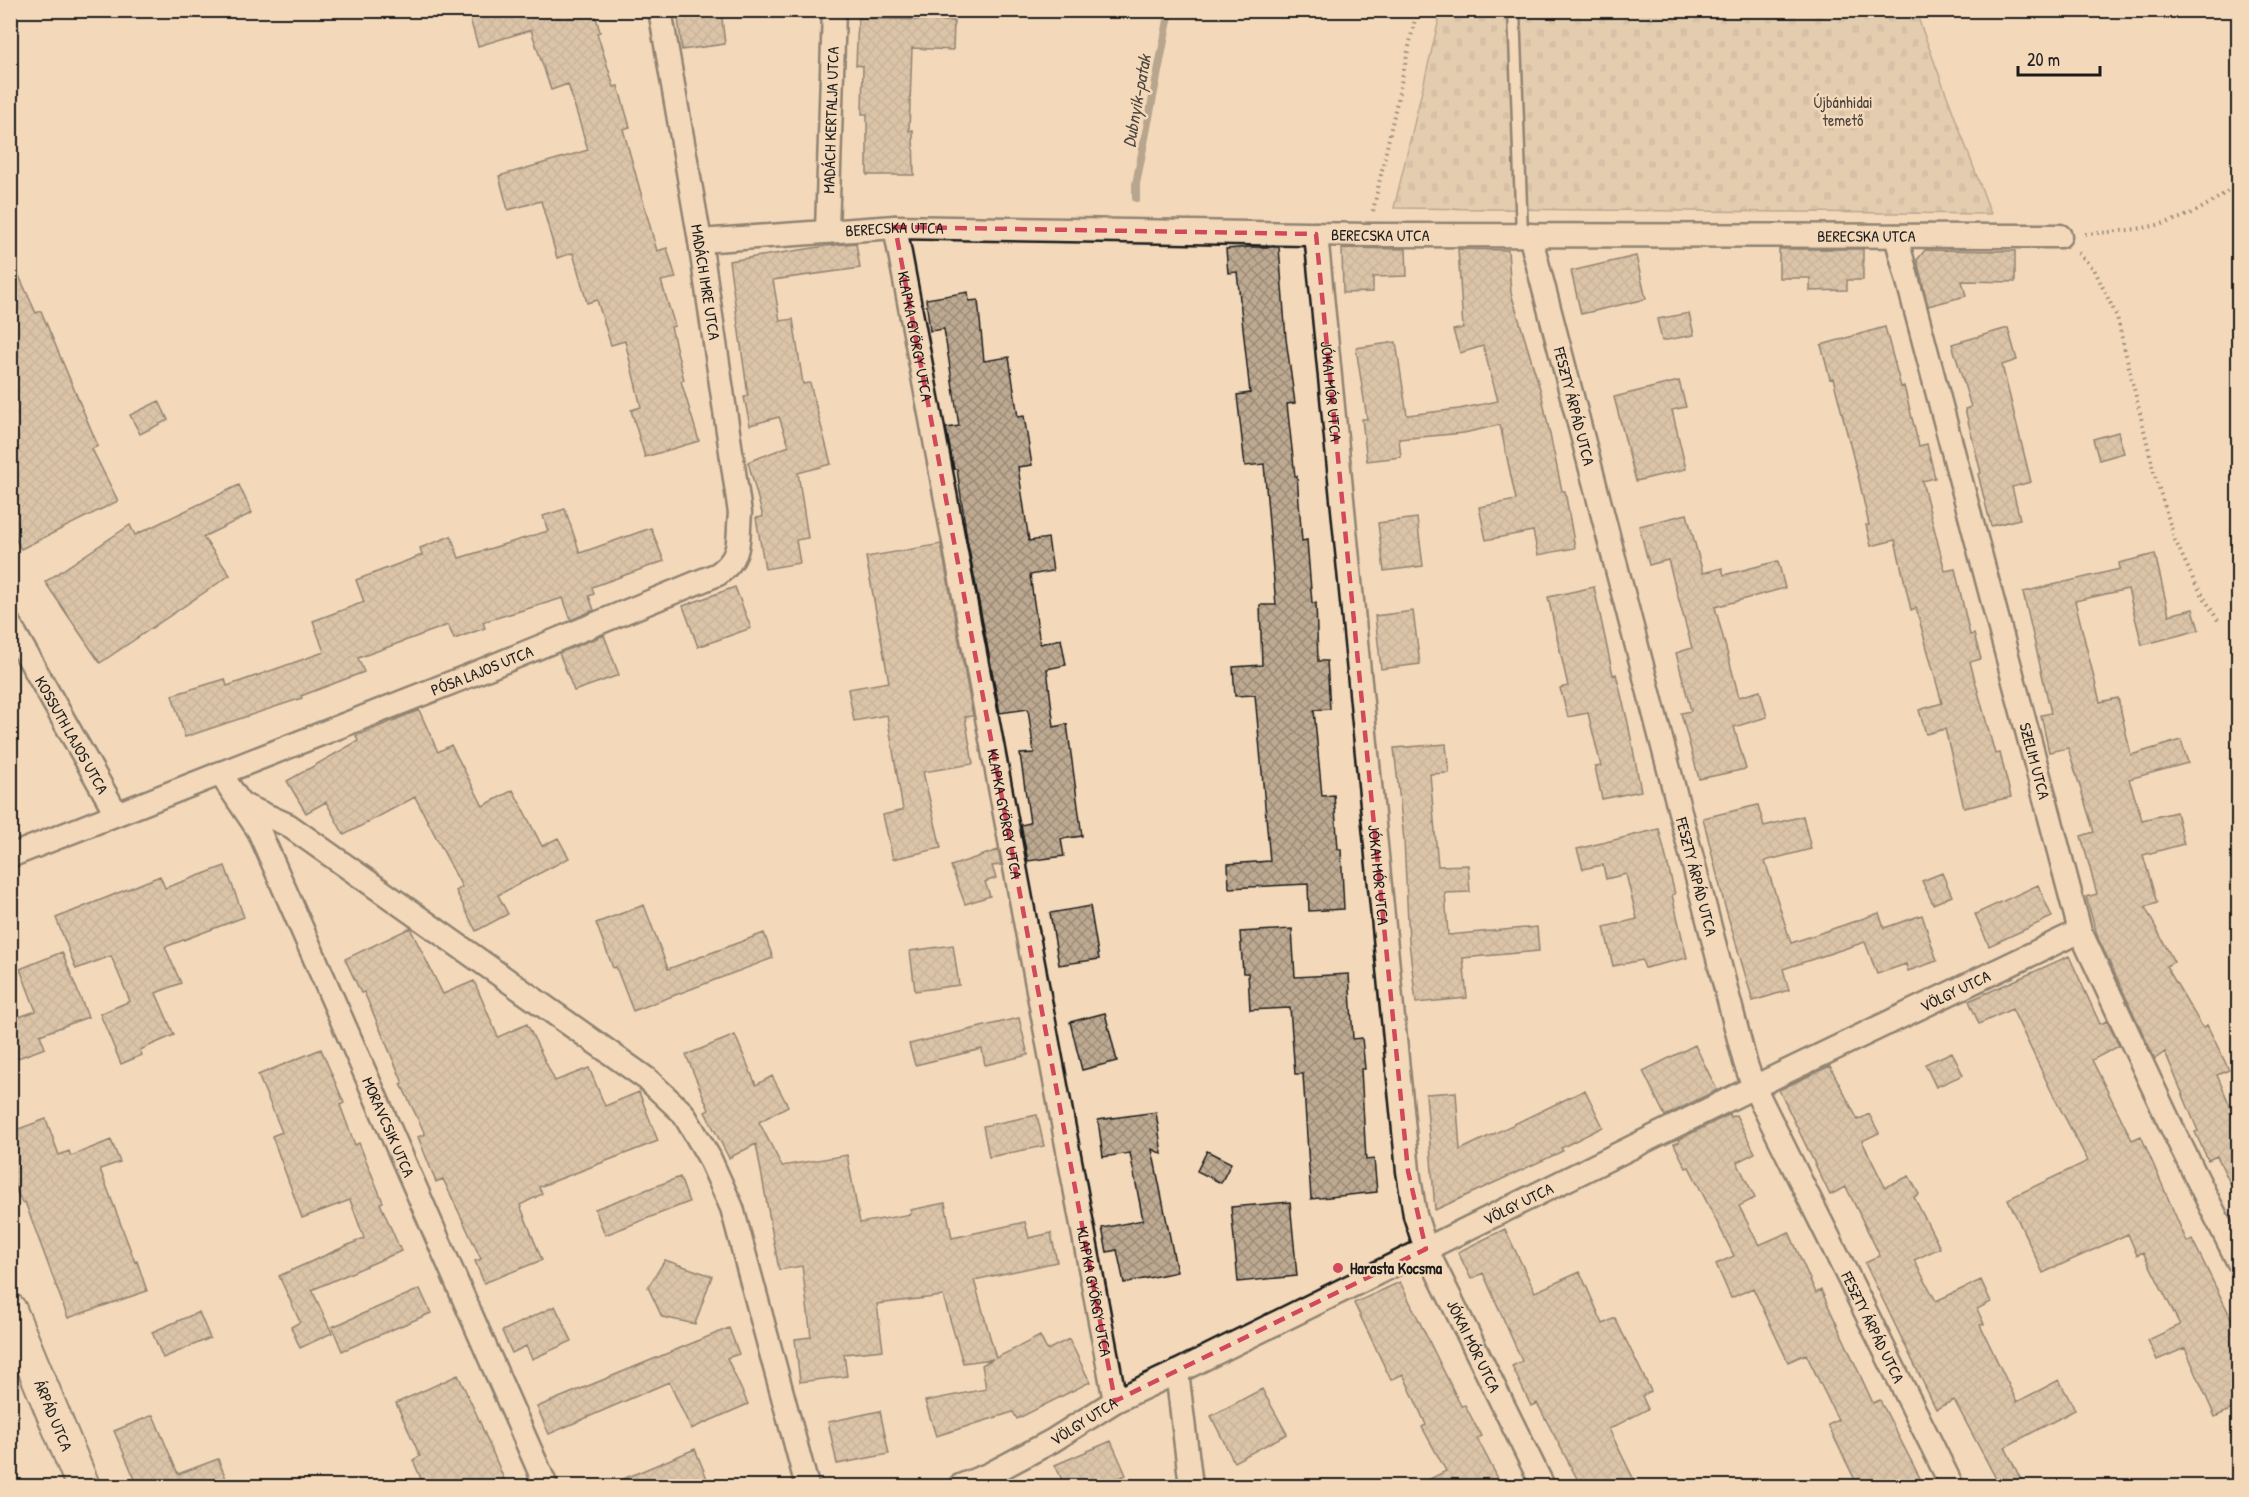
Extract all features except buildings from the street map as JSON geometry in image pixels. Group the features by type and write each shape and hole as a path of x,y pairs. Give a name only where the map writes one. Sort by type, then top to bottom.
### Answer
{"street":[{"name":"MADÁCH IMRE UTCA","path":"660,10 700,241 740,513 736,555"},
{"name":"MADÁCH KERTALJA UTCA","path":"827,231 834,10"},
{"name":"BERECSKA UTCA","path":"700,241 895,227 1368,235 2060,236"},
{"name":"KLAPKA GYÖRGY UTCA","path":"895,227 1114,1401"},
{"name":"JÓKAI MÓR UTCA","path":"1316,234 1414,1215 1426,1249 1543,1486"},
{"name":"FESZTY ÁRPÁD UTCA","path":"1526,235 1745,1062 1754,1087 1952,1486"},
{"name":"SZELIM UTCA","path":"1896,236 2080,931 2164,1112 2238,1261"},
{"name":"PÓSA LAJOS UTCA","path":"10,856 460,680 718,574 730,565 736,555"},
{"name":"KOSSUTH LAJOS UTCA","path":"10,625 116,813"},
{"name":"MORAVCSIK UTCA","path":"220,773 259,831 546,1486"},
{"path":"243,805 288,825 647,1079 683,1113 709,1157 732,1208 807,1486"},
{"name":"VÖLGY UTCA","path":"960,1486 990,1474 1052,1441 1114,1401 1754,1087 2080,931"},
{"name":"ÁRPÁD UTCA","path":"10,1310 83,1486"},
{"path":"1177,1372 1191,1486"}],"lane":[{"path":"1514,10 1526,235"}],"path":[{"path":"1368,235 1417,10"},
{"path":"2060,236 2146,229 2181,219 2217,200 2238,183"},
{"path":"2060,236 2094,269 2117,317 2154,472 2175,540 2194,581 2220,624"}],"highlighted area":[{"path":"895,227 1316,234 1408,1171 1426,1249 1115,1401"}],"green space":[{"name":"Újbánhidai temető","path":"1915,10 1991,214 1394,208 1441,11"}],"waterway":[{"name":"Dubnyik-patak","path":"1136,198 1136,184 1170,10"}],"place":[{"name":"Harasta Kocsma","path":"1338,1268"}]}
